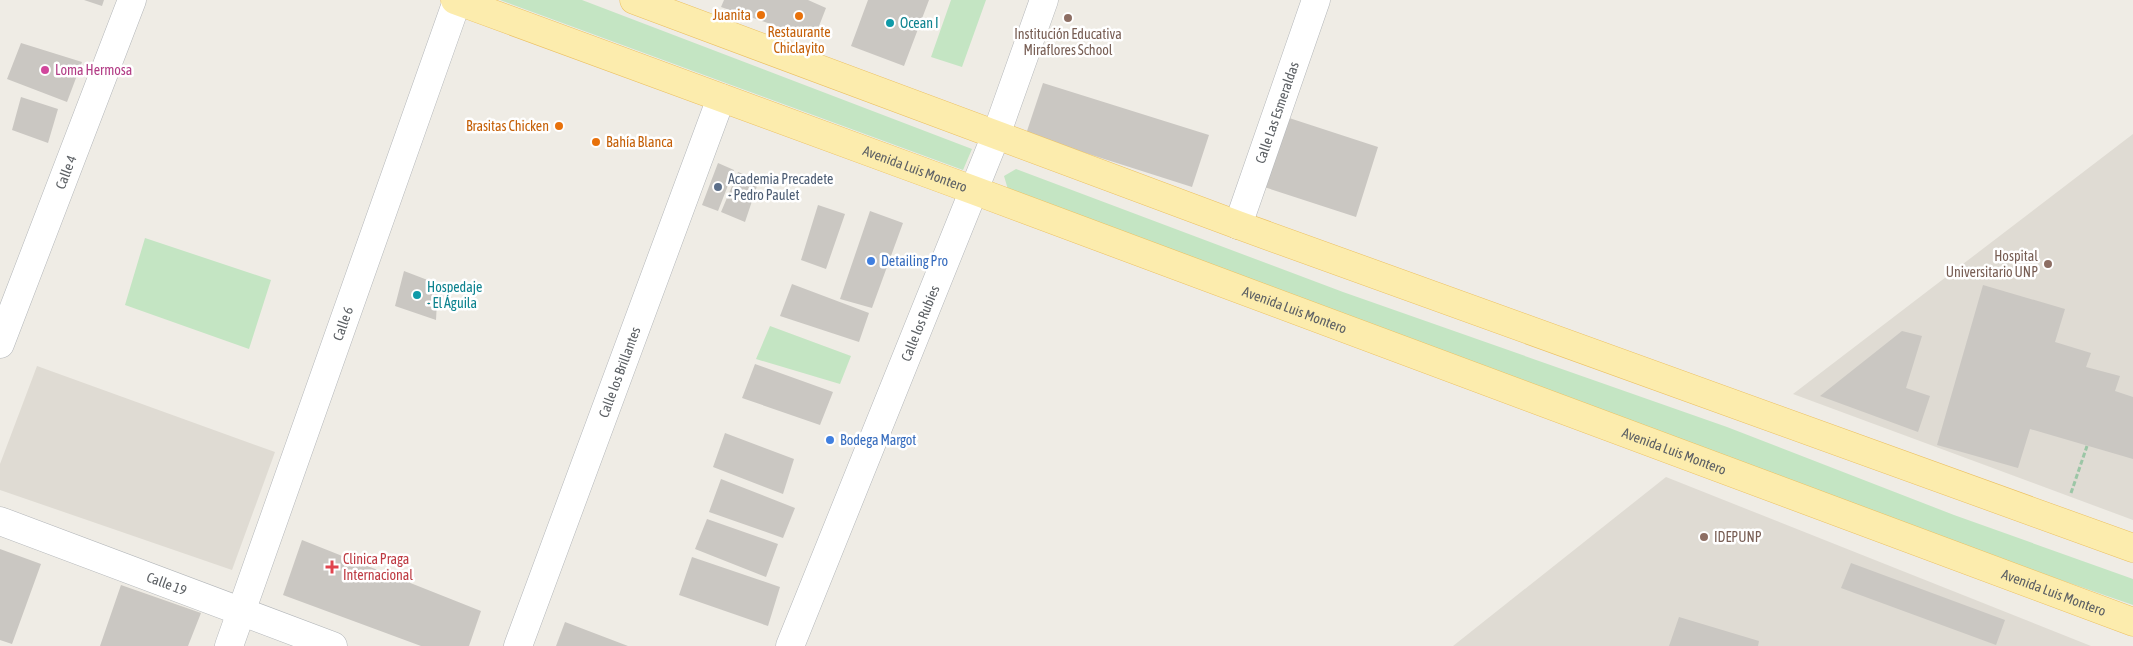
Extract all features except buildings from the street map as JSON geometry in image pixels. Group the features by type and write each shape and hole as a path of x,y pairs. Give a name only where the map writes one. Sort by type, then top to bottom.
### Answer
{"main road":[{"name":"Avenida Luis Montero","path":"456,0 973,190 2133,622"},
{"path":"634,0 1238,225 2133,548"}],"street":[{"name":"Calle 4","path":"0,344 132,0"},
{"name":"Calle 6","path":"229,646 456,0"},
{"name":"Calle los Rubíes","path":"790,646 996,135 1044,0"},
{"name":"Calle Las Esmeraldas","path":"1238,225 1316,0"},
{"name":"Calle los Brillantes","path":"518,646 721,98"},
{"name":"Calle 19","path":"0,521 333,646"}],"path":[{"path":"2061,522 2087,446"}],"shaded area":[{"name":"Hospital Universitario UNP","path":"2133,134 2133,520 1793,394"},
{"path":"37,366 275,452 232,570 0,490 0,464"},
{"name":"IDEPUNP","path":"1666,477 2091,646 1453,646"}],"green space":[{"path":"500,0 582,0 972,149 963,170"},
{"path":"951,0 986,0 962,67 931,57"},
{"path":"1016,169 1343,292 1727,427 1954,515 2133,579 2133,605 1948,541 1009,193 1004,176"},
{"path":"145,238 271,280 249,349 125,305"},
{"path":"770,326 851,356 840,384 756,359"}],"place":[{"name":"Juanita","path":"761,15"},
{"name":"Restaurante Chiclayito","path":"799,16"},
{"name":"Institución Educativa Miraflores School","path":"1068,18"},
{"name":"Ocean I","path":"890,23"},
{"name":"Loma Hermosa","path":"45,70"},
{"name":"Brasitas Chicken","path":"559,126"},
{"name":"Bahía Blanca","path":"596,142"},
{"name":"Academia Precadete - Pedro Paulet","path":"718,187"},
{"name":"Detailing Pro","path":"871,261"},
{"name":"Hospital Universitario UNP","path":"2048,264"},
{"name":"Hospedaje - El Águila","path":"417,295"},
{"name":"Bodega Margot","path":"830,440"},
{"name":"IDEPUNP","path":"1704,537"},
{"name":"Clinica Praga Internacional","path":"332,567"}]}
